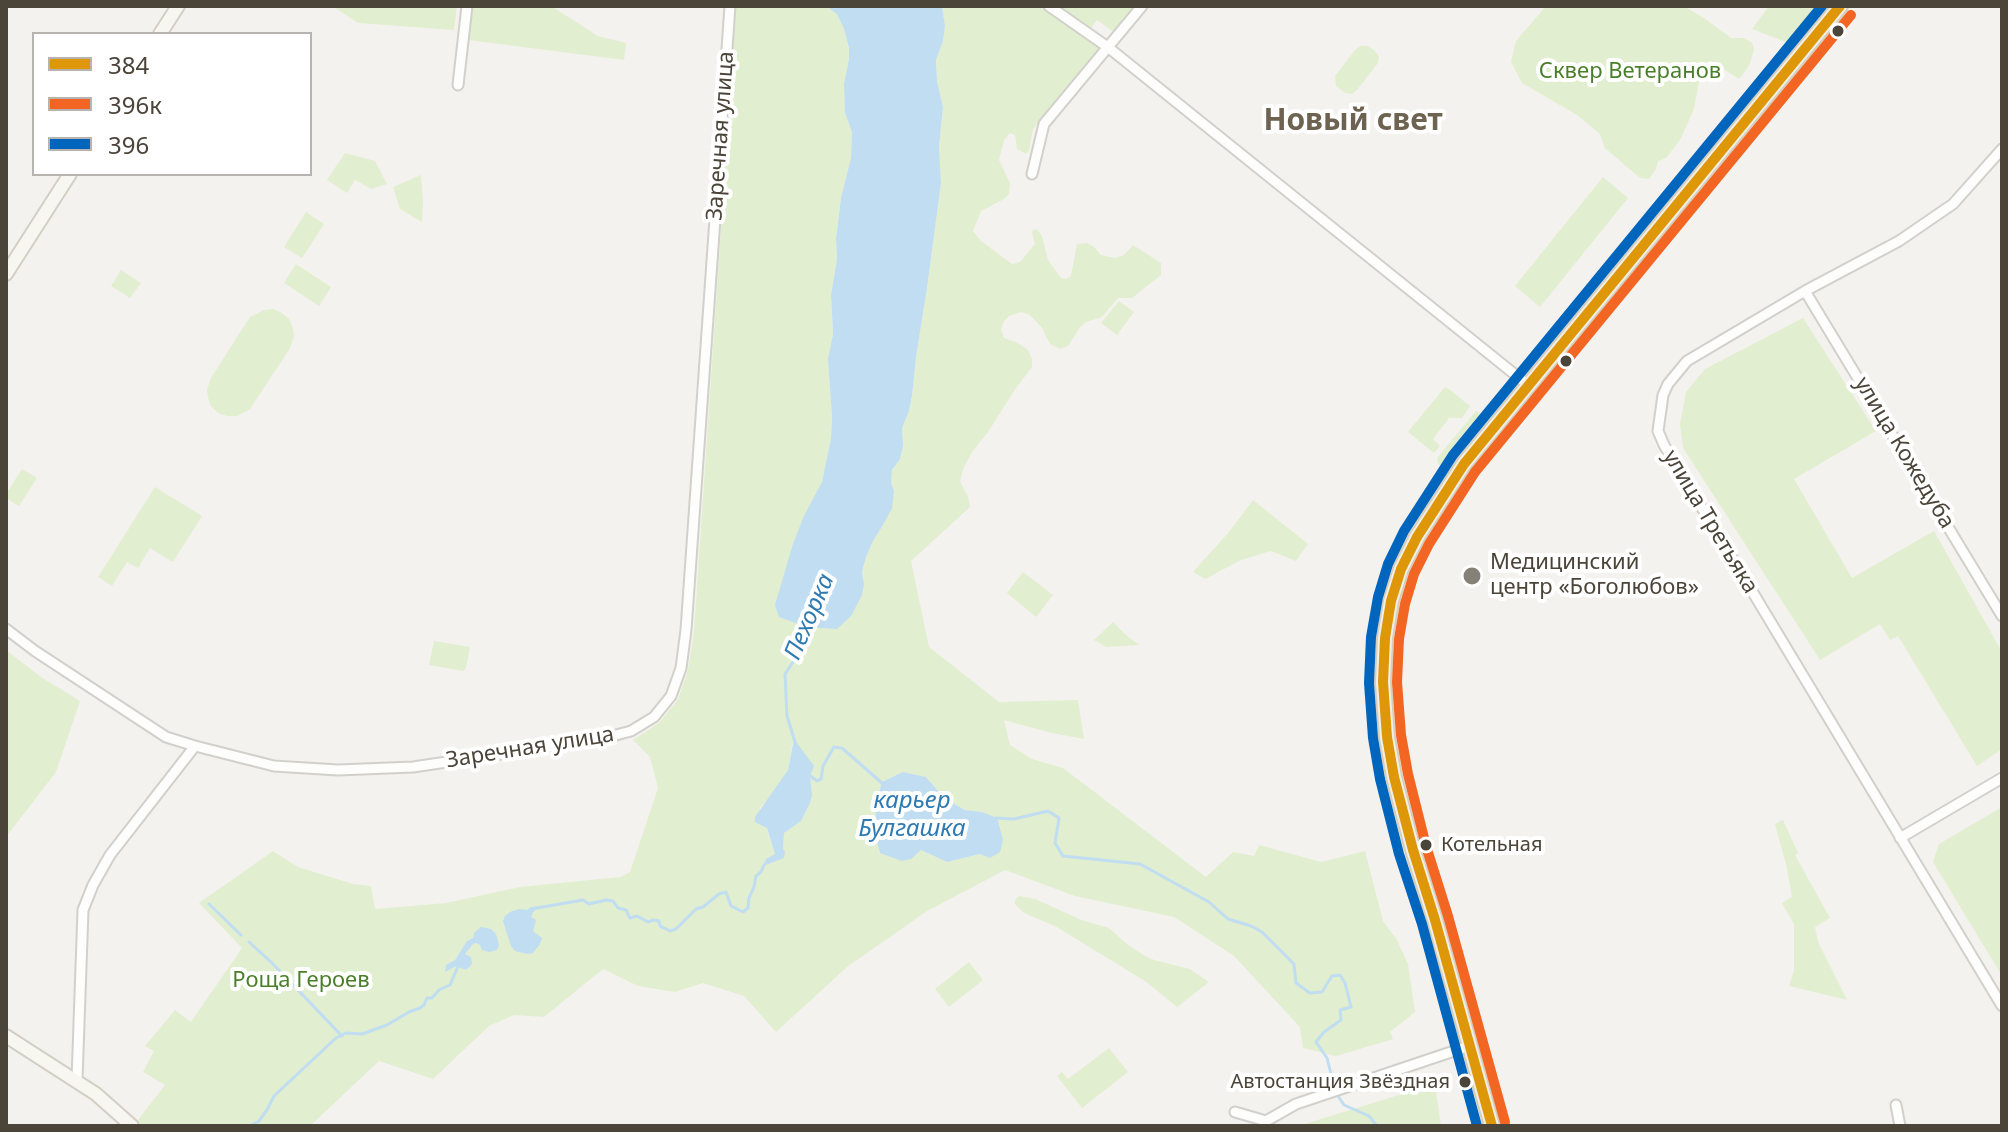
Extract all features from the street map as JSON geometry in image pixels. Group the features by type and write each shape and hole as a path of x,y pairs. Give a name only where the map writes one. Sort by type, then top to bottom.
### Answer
{"main road":[{"path":"161,32 178,6"},
{"path":"1492,1126 1394,777 1383,682 1391,601 1401,569 1417,537 1453,479 1840,6"},
{"path":"6,274 69,176"},
{"path":"6,1036 77,1080 132,1126"}],"street":[{"path":"458,85 467,6"},
{"name":"Заречная улица","path":"6,629 166,737 274,766 338,770 413,767 601,739 631,731 654,717 671,696 681,668 686,630 730,6"},
{"path":"1049,6 1109,48 1528,385"},
{"path":"1032,174 1044,124 1142,6"},
{"name":"улица Третьяка","path":"2002,149 1953,204 1899,241 1805,291 1687,361 1663,395 1658,431 2002,1006"},
{"name":"улица Кожедуба","path":"1805,291 2002,616"},
{"path":"77,1080 83,910 110,855 195,746"},
{"path":"1900,838 2002,778"},
{"path":"1235,1112 1266,1121 1296,1104 1469,1046"},
{"path":"1896,1105 1900,1126"}],"green space":[{"path":"332,6 457,6 454,30 358,23"},
{"path":"472,6 551,6 598,36 626,43 624,60 468,40"},
{"name":"Роща Героев","path":"736,6 830,6 844,29 849,48 844,84 845,113 852,132 851,158 841,198 831,295 833,335 828,359 831,438 822,482 779,617 806,627 864,584 862,572 866,557 883,525 894,491 892,470 900,459 902,428 912,396 941,183 939,146 943,107 936,60 945,26 942,6 1043,6 1100,45 1033,129 1026,154 1017,149 1015,135 1010,133 1004,140 999,160 1010,183 1009,194 981,211 973,231 981,241 1012,264 1020,262 1035,244 1032,233 1037,229 1048,260 1061,278 1071,276 1077,244 1087,243 1101,255 1115,258 1124,255 1133,245 1161,263 1161,275 1132,298 1118,298 1102,317 1086,322 1068,346 1060,349 1050,344 1042,328 1030,315 1021,312 1004,321 1001,330 1004,338 1028,350 1032,367 963,469 960,482 970,507 911,561 929,647 999,702 1078,700 1084,739 1004,720 1010,745 1032,759 1063,768 1206,877 1233,852 1254,856 1259,845 1321,862 1365,851 1383,921 1397,940 1408,964 1415,1012 1390,1032 1393,1039 1336,1056 1303,1048 1300,1027 1234,956 1174,917 1075,896 1005,870 927,911 847,967 776,1032 744,996 703,983 675,992 638,986 603,969 544,1017 514,1015 489,1026 433,1079 379,1061 310,1126 135,1124 165,1085 143,1072 154,1051 145,1046 175,1010 191,1022 242,948 199,903 273,851 298,867 353,884 371,886 375,909 446,903 520,887 621,877 630,872 658,788 650,757 633,740 659,723 678,700 688,670 694,632","holes":["793,740 810,776 812,795 801,821 784,833 783,849 763,865 775,854 760,808 788,770","903,772 926,777 945,799 965,810 982,812 980,854 947,862 921,850 880,853 874,830 882,782","482,928 491,929 480,945 473,944 467,950 465,954 471,957 471,964 466,970 456,965 445,971 446,965 455,960 467,941"]},
{"path":"1056,6 1135,6 1114,32 1097,20 1090,29"},
{"name":"Сквер Ветеранов","path":"1546,6 1683,6 1731,38 1744,38 1752,43 1754,50 1749,66 1739,79 1711,61 1702,65 1694,109 1680,140 1666,158 1658,161 1649,179 1640,178 1605,148 1600,134 1577,115 1522,83 1511,62 1516,41"},
{"path":"1769,6 1822,6 1791,44 1752,29"},
{"path":"1361,46 1375,51 1379,57 1378,63 1357,90 1352,94 1345,93 1336,86 1335,76"},
{"path":"345,153 375,161 387,184 371,189 355,180 347,193 327,180"},
{"path":"421,175 422,222 400,209 393,187"},
{"path":"1603,177 1628,198 1540,307 1515,286"},
{"path":"306,212 324,224 302,258 284,247"},
{"path":"296,264 331,287 319,306 284,283"},
{"path":"121,270 141,283 130,298 111,286"},
{"path":"1119,301 1134,312 1117,335 1101,323"},
{"path":"273,309 289,319 293,328 290,348 250,409 237,416 218,413 208,398 211,378 250,317"},
{"path":"1803,318 1876,431 1794,479 1852,578 1934,531 2002,652 2002,749 1977,766 1898,636 1890,640 1880,624 1820,660 1683,448 1680,424 1686,392 1705,369"},
{"path":"1445,387 1470,406 1462,418 1449,418 1433,439 1440,446 1434,453 1408,432"},
{"path":"1476,411 1485,417 1444,468 1438,464 1437,458"},
{"path":"22,469 37,478 19,506 6,498 6,494"},
{"path":"155,487 202,516 173,562 150,548 138,568 127,562 112,586 98,577"},
{"path":"1253,500 1308,544 1296,561 1271,551 1241,560 1205,579 1193,572 1229,532"},
{"path":"1023,572 1053,595 1036,617 1007,593"},
{"path":"1113,622 1139,645 1106,647 1094,640"},
{"path":"434,641 470,647 466,668 463,671 429,665"},
{"path":"6,650 80,701 56,772 6,837"},
{"path":"2002,807 2002,976 1933,862 1939,844"},
{"path":"1783,820 1798,853 1795,855 1830,918 1815,927 1818,942 1847,1000 1789,986 1794,971 1794,924 1782,903 1792,897 1775,824"},
{"path":"1019,896 1035,899 1084,921 1109,928 1145,956 1190,969 1209,982 1177,1007 1145,981 1055,926 1024,913 1015,904"},
{"path":"969,962 983,980 949,1007 935,989"},
{"path":"1109,1048 1128,1072 1082,1108 1057,1076 1062,1072 1068,1079"},
{"path":"1435,1084 1441,1126 1298,1126"}],"water":[{"path":"830,6 942,6 945,26 936,60 943,107 939,146 941,183 912,396 902,428 900,459 892,470 892,508 866,557 862,572 862,595 851,616 837,629 806,627 779,617 775,605 793,544 822,482 831,438 828,359 833,334 831,295 841,198 851,158 852,132 845,113 844,84 849,48 844,29"},
{"path":"794,739 814,766 810,776 812,795 801,821 784,833 784,858 763,866 766,859 775,854 767,828 755,822 755,817 788,770"},
{"name":"карьер Булгашка","path":"903,772 926,777 945,799 965,810 997,818 1003,840 1000,852 990,858 980,854 947,862 921,850 911,859 902,861 880,853 874,830 882,782"},
{"path":"540,906 531,917 536,920 533,931 542,938 540,944 533,953 515,951 503,921 505,916 519,909"},
{"path":"481,927 491,929 496,934 497,950 489,952 473,944 465,954 471,957 472,964 466,970 456,966 445,972 446,965 455,960"}],"waterway":[{"name":"Пехорка","path":"795,742 787,716 785,674 797,656 806,627"},
{"name":"Пехорка","path":"809,775 817,781 821,779 823,766 834,747 842,748 883,784"},
{"name":"Пехорка","path":"996,818 1014,819 1048,811 1059,818 1055,843 1063,856 1140,864 1209,902 1228,919 1262,932 1294,964 1296,983 1310,993 1322,992 1332,976 1340,975 1351,1007 1340,1010 1341,1020 1316,1042 1327,1058 1336,1093 1344,1105 1369,1116 1377,1126"},
{"path":"537,908 583,900 589,904 613,901 618,908 626,910 630,918 637,916 648,922 659,921 660,926 670,931 696,909 726,892 731,906 743,912 748,908 756,876 764,865"},
{"path":"209,904 241,935"},
{"path":"249,942 342,1036"},
{"path":"250,1126 259,1121 274,1096 336,1038 346,1033 362,1034 420,1008 427,998 432,998 450,985 458,966"}],"transit line":[{"name":"396","path":"1477,1126 1422,924 1399,854 1373,738 1369,683 1371,637 1388,564 1404,531 1453,455 1822,6"},
{"name":"384","path":"1492,1126 1394,777 1383,682 1391,601 1401,569 1417,537 1464,464 1840,6"},
{"name":"396к","path":"1505,1122 1426,846 1401,735 1397,682 1399,639 1414,574 1429,544 1475,472 1851,15"}],"place":[{"name":"Медицинский центр «Боголюбов»","path":"1472,576"},
{"name":"Котельная","path":"1426,845"},
{"name":"Автостанция Звёздная","path":"1465,1082"}],"district":[{"name":"Новый свет","path":"1353,121"}]}
